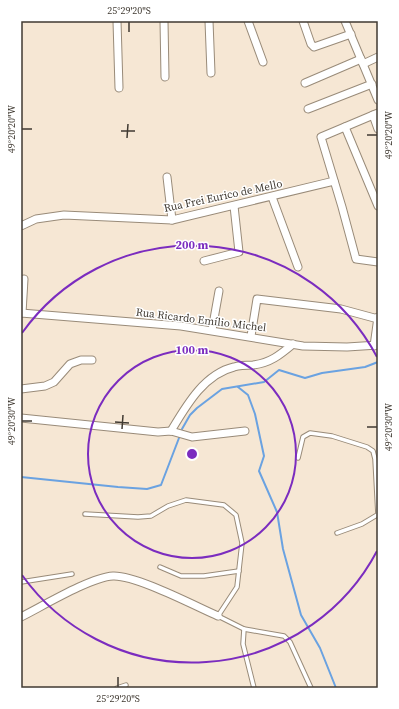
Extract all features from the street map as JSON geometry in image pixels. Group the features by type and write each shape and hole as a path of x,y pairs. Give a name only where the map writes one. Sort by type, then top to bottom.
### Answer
{"street":[{"path":"117,21 119,88"},
{"path":"164,21 165,76"},
{"path":"209,21 211,73"},
{"path":"248,21 263,62"},
{"path":"303,21 311,44 314,47 351,34"},
{"path":"345,21 378,100"},
{"path":"305,83 378,57"},
{"path":"308,110 372,84"},
{"path":"378,129 375,114 321,137 356,259 378,262"},
{"path":"345,127 378,206"},
{"path":"167,178 172,220"},
{"name":"Rua Frei Eurico de Mello","path":"21,226 36,219 64,215 172,220 334,181"},
{"path":"272,197 298,268"},
{"path":"204,261 239,252 234,206"},
{"path":"21,313 24,279"},
{"path":"212,330 219,291"},
{"path":"251,336 257,299 341,309 378,318 376,345"},
{"name":"Rua Ricardo Emílio Michel","path":"21,313 161,324 212,330 293,344 329,347 376,345"},
{"path":"171,431 190,400 212,378 233,367 261,364 273,360 293,344"},
{"path":"21,389 45,386 54,382 70,364 81,360 92,360"},
{"path":"21,414 31,419"},
{"path":"21,418 158,432 171,431 192,437 245,432"},
{"path":"21,616 98,580 114,576 136,580 218,616"}],"lane":[{"path":"298,458 303,437 310,433 332,436 367,446 373,451 375,459 378,515 362,524 337,533"},
{"path":"85,514 138,517 151,516 168,506 186,500 224,505 236,515 242,543 236,587 218,616 244,629 284,636 290,642 311,688"},
{"path":"160,567 181,576 204,576 238,571"},
{"path":"21,582 72,574"},
{"path":"244,629 243,644 254,688"},
{"path":"117,688 126,685"}],"waterway":[{"path":"182,429 190,415 222,389 264,382 279,370 305,378 322,373 365,367 378,362"},
{"path":"238,387 248,395 255,414 264,456 259,471 277,512 283,549 301,615 320,648 336,688"},
{"path":"21,477 147,489 161,485 179,438"}]}
